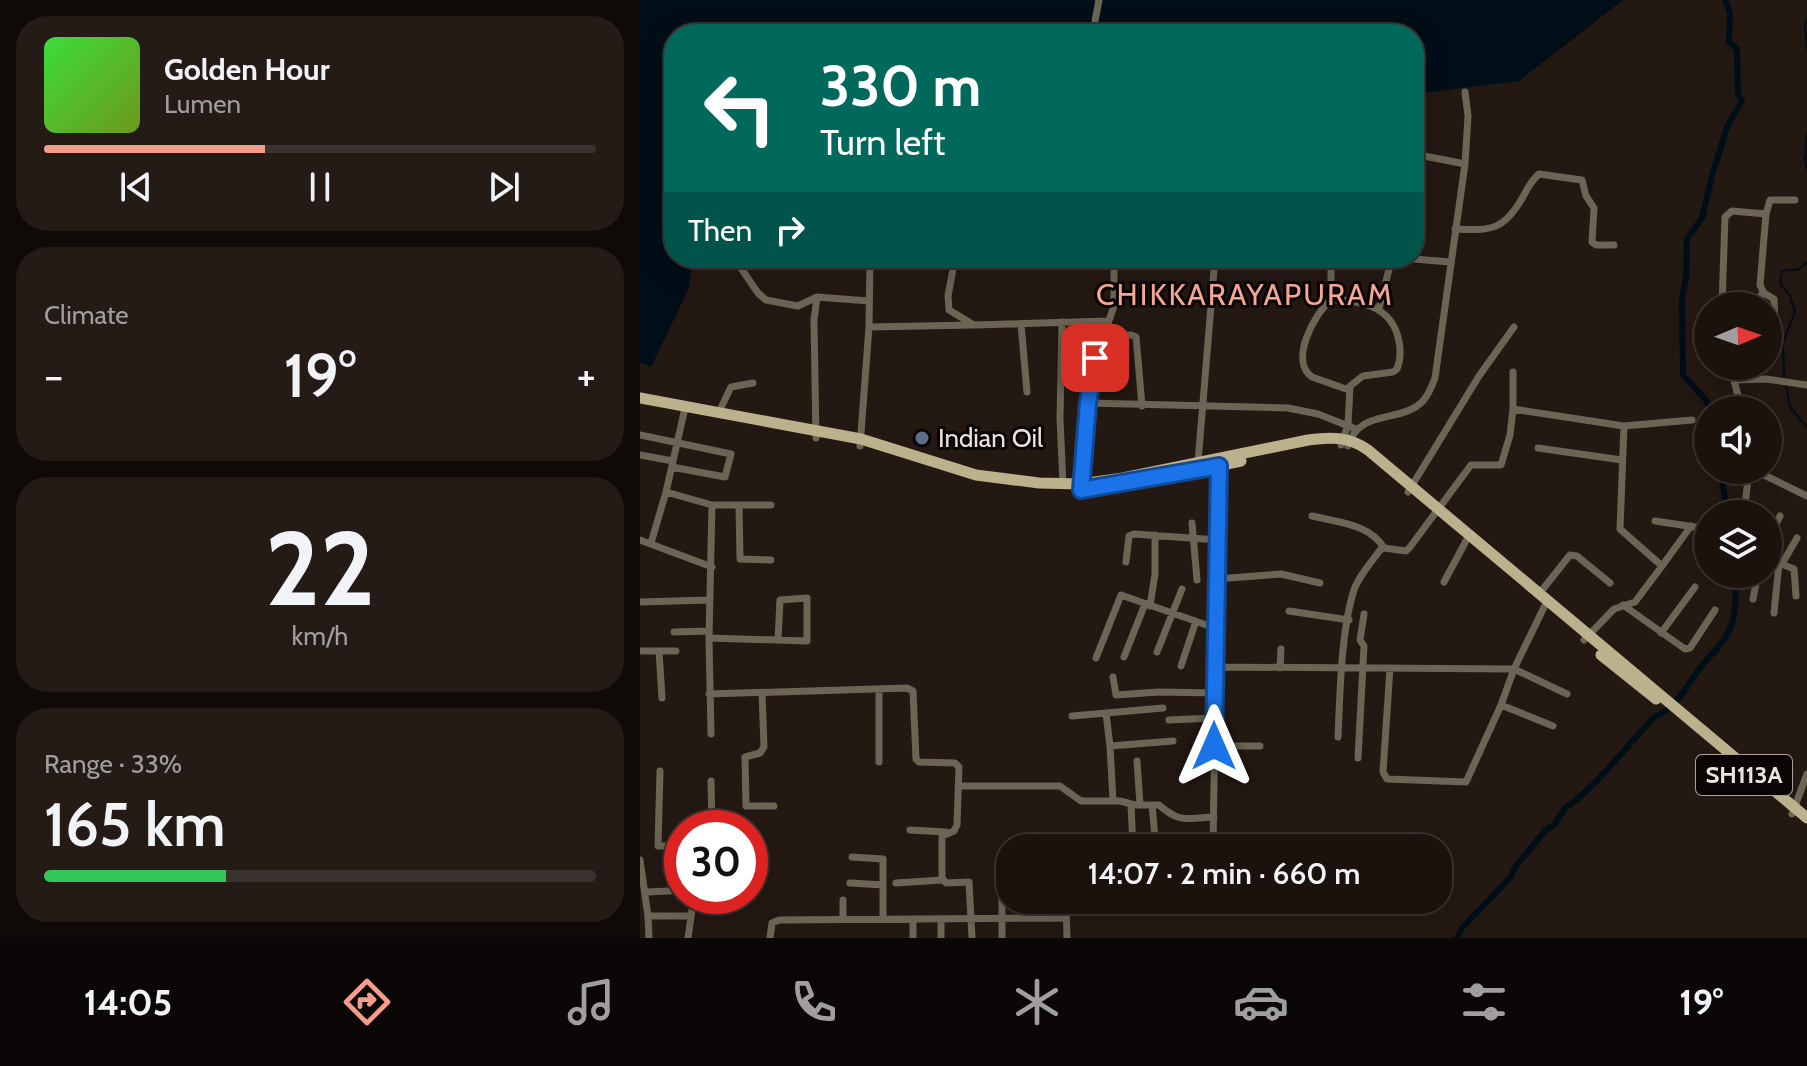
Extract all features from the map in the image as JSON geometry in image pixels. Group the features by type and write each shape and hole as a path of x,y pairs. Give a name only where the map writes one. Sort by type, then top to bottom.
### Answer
{"main road":[{"path":"640,398 861,442 976,475 1020,482 1081,487 1198,462 1219,462"},
{"path":"861,442 982,483 1019,489 1081,487 1219,462 1308,440 1348,437"},
{"name":"SH113A","path":"1348,437 1368,450 1410,490 1793,811 1807,827"},
{"name":"SH113A","path":"1436,512 1466,541 1543,601"},
{"name":"SH113A","path":"1793,811 1807,818"}],"street":[{"path":"1095,24 1099,0"},
{"path":"1348,437 1372,420 1414,407 1430,391 1435,378 1465,164 1468,116 1465,92"},
{"path":"1424,156 1465,164"},
{"path":"1455,229 1485,231 1495,228 1509,217 1539,174 1584,182 1586,196 1594,208 1592,242 1596,245 1614,245"},
{"path":"1763,291 1760,278 1770,200 1795,200"},
{"path":"1722,292 1725,217 1732,211 1766,214"},
{"path":"1424,260 1450,262"},
{"path":"741,268 766,300 798,306 817,297 869,301"},
{"path":"861,442 870,268"},
{"path":"953,268 949,310 974,325"},
{"path":"1081,487 1091,373 1109,321 1115,293 1114,268"},
{"path":"1198,462 1214,268"},
{"path":"1331,268 1331,300"},
{"path":"1379,308 1389,268"},
{"path":"816,434 814,320 817,297"},
{"path":"1348,437 1349,390 1357,378 1393,372 1399,363 1400,343 1391,321 1379,308 1352,301 1331,300 1320,309 1314,321 1302,364 1306,374 1349,390"},
{"path":"869,327 1109,321"},
{"path":"1062,322 1060,429 1063,484"},
{"path":"1021,324 1027,392"},
{"path":"1410,490 1479,376 1514,327"},
{"path":"1104,335 1136,337 1142,406"},
{"path":"1338,737 1342,668 1357,584 1380,550 1406,551 1471,465 1501,465 1510,435 1513,372"},
{"path":"1739,396 1735,380 1785,381 1807,385"},
{"path":"722,415 731,387 753,383"},
{"path":"1088,403 1288,408 1318,414 1348,437"},
{"path":"685,408 666,492 644,543 712,567"},
{"path":"1513,409 1624,426 1692,420"},
{"path":"1624,426 1620,529 1662,566"},
{"path":"640,435 730,453 727,476 640,455"},
{"path":"1538,448 1622,460"},
{"path":"1213,834 1219,462"},
{"path":"1778,484 1807,496"},
{"path":"666,492 712,505 771,505"},
{"path":"711,734 709,635 712,505"},
{"path":"739,505 740,559 771,560"},
{"path":"1312,516 1365,531 1375,536 1384,548"},
{"path":"1655,521 1694,527"},
{"path":"1192,523 1197,580"},
{"path":"1586,637 1614,609 1635,602 1691,526"},
{"path":"1126,562 1129,536 1134,534 1218,540"},
{"path":"1124,657 1147,605 1155,574 1155,535"},
{"path":"1782,561 1797,538"},
{"path":"1444,582 1466,541"},
{"path":"1390,668 1383,772 1387,779 1466,782 1543,601 1570,555 1577,556 1610,583"},
{"path":"1782,563 1794,569 1796,596"},
{"path":"1216,579 1281,574 1320,583"},
{"path":"1661,633 1694,588"},
{"path":"1753,599 1755,588"},
{"path":"1774,613 1778,588"},
{"path":"1157,652 1182,589"},
{"path":"1096,658 1119,597 1126,595 1215,628"},
{"path":"674,632 778,640 807,641 807,598 780,600 778,640"},
{"path":"640,602 710,600"},
{"path":"1623,605 1682,648 1688,649 1715,610"},
{"path":"1289,611 1349,620"},
{"path":"1358,758 1364,646 1360,640 1364,614"},
{"path":"1181,666 1196,621"},
{"path":"1280,668 1281,649"},
{"path":"640,651 676,651"},
{"path":"659,651 662,698"},
{"path":"1214,667 1514,669 1567,694"},
{"path":"1113,677 1116,695 1215,693"},
{"path":"709,694 907,688 913,691 916,759 919,762 955,763 959,767 957,825 954,831 910,830"},
{"path":"879,689 879,762"},
{"path":"762,693 764,747 762,752 745,757 746,806 774,806"},
{"path":"1501,705 1553,726"},
{"path":"1072,716 1163,708"},
{"path":"1106,713 1113,800"},
{"path":"1169,720 1214,718"},
{"path":"1110,746 1173,741"},
{"path":"1214,746 1260,746"},
{"path":"1134,834 1137,761"},
{"path":"660,771 658,846 664,846"},
{"path":"1793,811 1807,774"},
{"path":"711,781 712,810"},
{"path":"958,786 1056,786 1063,787 1081,801 1113,800 1136,805 1159,805 1177,818 1214,817"},
{"path":"1152,805 1155,834"},
{"path":"942,880 941,838 946,832"},
{"path":"852,857 882,858 883,918"},
{"path":"640,860 649,938"},
{"path":"896,883 969,882 972,938"},
{"path":"850,883 883,885"},
{"path":"645,892 664,891"},
{"path":"843,900 843,919"},
{"path":"645,913 690,916 688,938"},
{"path":"1002,914 1002,938"},
{"path":"1066,914 1067,938"},
{"path":"770,938 772,923 779,920 1066,918"},
{"path":"913,919 913,938"},
{"path":"941,919 941,938"}],"shaded area":[{"path":"640,0 1623,0 1519,81 1424,93 1424,24 664,24 664,268 691,268 688,290 651,367 640,363"}],"waterway":[{"path":"1702,396 1683,375 1682,299 1687,239 1702,218 1727,127 1742,101 1738,94 1737,49 1729,42 1730,13 1725,0"},
{"path":"1807,19 1807,49"},
{"path":"1807,133 1807,169"},
{"path":"1784,379 1783,343 1795,311 1790,296 1780,283 1782,271 1799,269 1807,262"},
{"path":"1786,386 1790,407 1807,427"},
{"path":"1723,484 1725,500"},
{"path":"1457,938 1462,928 1511,877 1515,867 1545,831 1554,825 1565,808 1597,781 1654,717 1675,703 1729,630 1735,588"}],"place":[{"name":"Indian Oil","path":"922,438"}],"district":[{"name":"CHIKKARAYAPURAM","path":"1245,295"}],"route":[{"path":"1095,358 1081,490 1124,485 1219,466 1214,746"}]}
